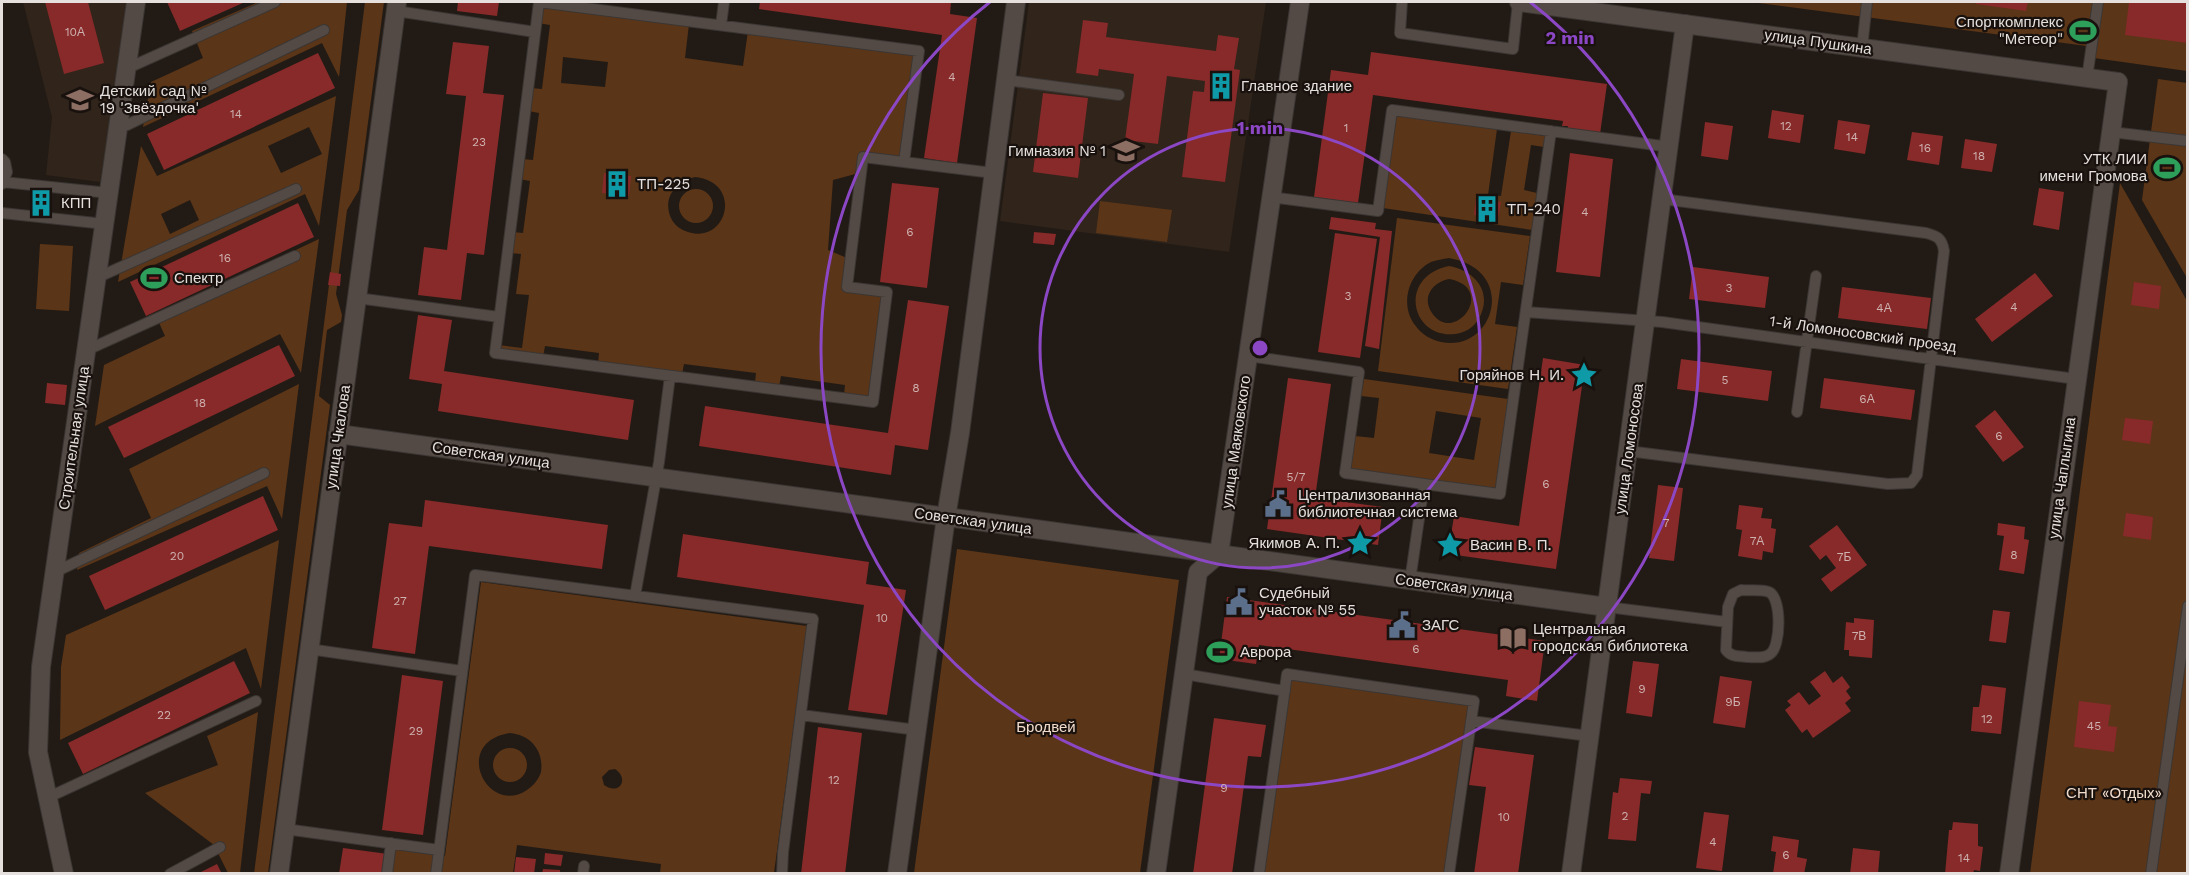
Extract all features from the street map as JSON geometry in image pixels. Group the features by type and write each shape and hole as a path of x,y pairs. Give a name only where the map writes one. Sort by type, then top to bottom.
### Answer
{"street":[{"name":"Строительная улица","path":"64,873 38,752 41,667 136,2"},
{"path":"897,873 946,517 960,433 1016,2"},
{"name":"улица Маяковского","path":"1219,554 1300,2"},
{"name":"улица Пушкина","path":"1518,2 2118,82"},
{"name":"улица Чкалова","path":"279,873 397,6"},
{"name":"улица Ломоносова","path":"1571,873 1685,24"},
{"name":"улица Чаплыгина","path":"2009,873 2118,82"},
{"name":"Советская улица","path":"339,434 1607,607"},
{"path":"1156,873 1198,572 1219,554"}],"lane":[{"path":"128,68 275,2"},
{"path":"904,162 919,51 539,2 495,353 873,402 887,292 847,287 863,157 993,173"},
{"path":"721,25 724,2"},
{"path":"1402,2 1400,33 1513,50 1518,2"},
{"path":"1862,48 1867,2"},
{"path":"2087,78 2097,2"},
{"path":"397,6 535,32"},
{"path":"119,124 127,125 324,30"},
{"path":"1006,80 1119,95"},
{"path":"1270,197 1378,212 1392,110 1670,147"},
{"path":"1248,356 1359,372 1345,473 1500,494 1551,131"},
{"path":"2111,132 2187,141"},
{"path":"2,159 7,172 2,183 110,193"},
{"path":"98,274 103,275 296,189"},
{"path":"1628,451 1888,484 1911,483 1917,475 1944,251 1943,243 1938,237 1926,233 1662,199"},
{"path":"2,213 105,224"},
{"path":"87,350 295,256"},
{"path":"1797,412 1816,276"},
{"path":"357,298 499,317"},
{"name":"1-й Ломоносовский проезд","path":"1526,312 1646,321 2076,379"},
{"path":"635,596 656,477 669,376"},
{"path":"55,572 264,473"},
{"path":"1410,580 1424,484"},
{"path":"436,873 475,575 813,619 782,873"},
{"path":"1741,590 1769,592 1775,597 1778,605 1778,631 1773,651 1762,658 1729,654 1726,650 1727,622 1728,607 1733,594 1741,590"},
{"path":"2151,873 2187,606"},
{"path":"1607,607 1727,622"},
{"path":"309,649 462,671"},
{"path":"1184,674 1285,691"},
{"path":"1259,873 1287,674 1474,701 1449,873"},
{"path":"49,796 256,701"},
{"path":"801,715 917,730"},
{"path":"1471,721 1589,736"},
{"path":"285,829 439,850"},
{"path":"387,873 391,843"},
{"path":"170,873 220,847"}],"shaded area":[{"name":"Детский сад № 19 'Звёздочка'","path":"23,2 126,2 128,7 100,182 46,175 52,117"},
{"name":"Гимназия № 1","path":"1029,2 1266,2 1229,252 1000,221"}],"green space":[{"path":"258,2 347,2 339,77 322,43 143,127 151,82 203,58 192,31"},
{"path":"365,2 384,2 359,190 347,210 336,294 342,315 341,322 327,330 319,396 330,405 268,873 254,874"},
{"name":"Спорткомплекс \"Метеор\"","path":"1751,2 2187,2 2187,71 2094,58 2094,47"},
{"path":"541,5 689,24 685,58 743,66 748,31 916,53 902,159 861,154 859,173 833,180 828,250 847,258 843,289 884,294 870,398 844,395 845,385 781,376 779,387 755,383 756,373 684,364 682,374 598,364 599,353 545,346 543,357 498,351 499,345 522,348 529,295 516,294 521,254 510,253 513,232 523,233 530,181 519,179 522,159 533,160 539,113 528,111 531,88 542,89 550,25 538,23","holes":["563,57 608,62 605,87 561,83","695,177 710,181 720,190 725,200 720,222 712,230 702,234 680,229 672,221 668,204 677,186"]},
{"name":"УТК ЛИИ имени Громова","path":"2158,79 2187,83 2187,278 2142,200"},
{"path":"336,96 319,226 305,194 118,282 141,146 157,176","holes":["309,127 322,154 281,173 268,146","190,200 199,220 170,234 161,214"]},
{"path":"1397,114 1497,129 1488,195 1501,196 1511,131 1545,136 1544,147 1531,145 1524,190 1537,193 1532,230 1383,208"},
{"name":"СНТ «Отдых»","path":"2120,183 2187,301 2187,873 2030,874"},
{"path":"696,189 708,194 713,206 708,218 696,223 684,218 679,206 684,194"},
{"path":"1100,201 1172,210 1167,242 1096,233"},
{"path":"1397,218 1530,236 1523,285 1501,282 1495,324 1517,327 1508,389 1378,371","holes":["1449,258 1471,266 1485,278 1491,293 1491,309 1485,323 1474,335 1459,342 1441,342 1426,336 1410,317 1407,299 1412,281 1423,267 1431,262"]},
{"path":"319,239 301,373 280,334 95,426 104,365 165,336 156,316"},
{"path":"40,244 73,246 69,311 36,309"},
{"path":"1449,266 1467,273 1480,285 1484,301 1482,310 1476,323 1468,330 1455,334 1440,333 1428,327 1420,318 1416,306 1416,294 1422,282 1433,272","holes":["1449,279 1463,284 1470,293 1471,302 1467,312 1460,319 1451,323 1441,321 1429,307 1430,291 1438,283"]},
{"path":"1364,379 1508,399 1495,490 1350,470 1355,436 1374,438 1379,398 1361,396","holes":["1436,411 1481,418 1474,460 1429,453"]},
{"path":"299,384 282,519 267,486 77,570 79,553 151,518 129,469"},
{"path":"279,540 261,689 246,648 60,740 61,667 66,635"},
{"name":"Бродвей","path":"957,549 1179,580 1140,873 914,873"},
{"path":"481,582 807,626 774,873 660,873 661,864 517,845 513,873 392,874 395,849 445,856","holes":["510,733 530,741 538,751 541,764 540,775 534,784 527,790 512,796 499,794 488,786 481,775 479,762 482,750 492,739","615,769 622,777 622,781 621,785 614,789 604,785 602,777 609,770"]},
{"path":"1291,679 1469,704 1445,873 1264,874"},
{"path":"258,712 240,873 228,873 214,845 145,793 218,765 207,736"},
{"path":"510,748 522,753 527,765 522,777 510,782 498,777 493,765 498,753"}],"building":[{"path":"45,2 88,2 104,63 64,74"},
{"path":"167,2 245,2 180,31"},
{"path":"458,2 499,2 497,16 457,11"},
{"path":"760,2 951,2 950,14 977,18 957,163 924,158 942,35 759,9"},
{"path":"1976,2 2028,2 2026,11 1976,4"},
{"path":"2129,2 2188,2 2188,43 2125,35"},
{"name":"Главное здание","path":"1083,20 1108,23 1106,37 1216,51 1218,35 1239,38 1234,69 1240,70 1225,182 1182,177 1193,91 1204,92 1205,81 1167,76 1158,144 1125,140 1134,74 1099,69 1098,76 1076,73"},
{"path":"453,42 489,46 483,93 504,95 484,255 467,253 461,300 418,295 424,247 447,250 466,96 446,94"},
{"path":"1371,52 1607,84 1600,134 1567,130 1568,126 1562,126 1563,121 1373,95 1358,203 1314,197 1331,70 1368,75"},
{"path":"318,53 335,88 164,170 147,134"},
{"path":"1043,93 1088,98 1078,178 1033,172"},
{"path":"1772,110 1804,115 1800,143 1768,138"},
{"path":"1838,120 1870,125 1865,154 1834,149"},
{"path":"1705,122 1733,126 1728,160 1701,156"},
{"path":"1912,132 1943,136 1939,165 1907,160"},
{"path":"1965,139 1997,144 1992,172 1961,168"},
{"path":"1570,153 1613,159 1600,277 1556,272"},
{"name":"ТП-225","path":"604,173 631,176 629,196 602,193"},
{"path":"892,183 939,188 927,288 880,282"},
{"path":"2039,188 2064,192 2059,230 2033,225"},
{"name":"КПП","path":"34,193 47,194 47,212 34,212"},
{"name":"ТП-240","path":"1476,198 1501,202 1498,219 1474,215"},
{"path":"298,203 314,237 146,316 130,282"},
{"path":"1331,217 1376,223 1375,229 1392,231 1379,349 1365,346 1380,237 1329,229"},
{"path":"1034,232 1056,234 1054,245 1033,243"},
{"path":"1335,233 1377,239 1360,358 1318,352"},
{"path":"1693,267 1769,277 1765,308 1689,299"},
{"path":"330,272 341,274 340,286 328,285"},
{"path":"2035,273 2053,296 1992,342 1975,319"},
{"path":"2134,282 2161,286 2159,309 2131,305"},
{"path":"1842,287 1931,298 1927,329 1838,318"},
{"path":"908,300 949,306 928,450 895,445 891,475 699,446 705,406 888,433"},
{"path":"418,315 452,320 444,371 634,400 628,440 438,411 442,384 409,379"},
{"path":"279,345 295,376 124,458 108,427"},
{"path":"1543,358 1585,365 1556,569 1448,554 1454,516 1519,526"},
{"path":"1681,359 1772,371 1768,401 1677,389"},
{"path":"1288,378 1331,384 1315,498 1383,507 1378,545 1267,529"},
{"path":"1824,378 1915,390 1911,420 1820,408"},
{"path":"47,383 67,385 65,405 45,403"},
{"path":"1995,410 2024,447 2003,462 1975,426"},
{"path":"2125,418 2153,421 2150,444 2122,440"},
{"path":"1658,485 1683,488 1674,561 1649,558"},
{"path":"263,496 278,530 105,610 89,576"},
{"path":"425,500 608,525 602,569 429,546 415,654 372,648 389,523 422,527"},
{"path":"1739,505 1763,508 1761,518 1772,519 1771,528 1776,529 1773,553 1763,551 1762,560 1738,556 1742,530 1736,529"},
{"path":"2126,513 2153,517 2151,540 2123,536"},
{"path":"1998,523 2025,527 2024,539 2029,540 2024,574 1999,570 2004,536 1997,535"},
{"path":"1837,525 1867,565 1831,592 1821,579 1836,568 1826,555 1820,560 1809,546"},
{"path":"683,534 869,562 866,584 906,590 887,715 848,710 864,605 677,577"},
{"path":"1227,597 1545,641 1537,701 1506,696 1508,680 1259,645 1256,664 1219,659"},
{"path":"1993,610 2010,612 2006,643 1989,641"},
{"path":"1854,618 1874,620 1872,658 1849,656 1849,650 1844,650 1846,622 1854,623"},
{"path":"234,661 250,693 83,774 68,743"},
{"path":"1633,661 1659,664 1652,717 1626,713"},
{"path":"1825,671 1833,683 1842,676 1850,687 1846,691 1851,698 1845,703 1851,711 1813,738 1807,729 1802,733 1785,710 1791,705 1787,701 1799,692 1809,705 1821,696 1810,682"},
{"path":"402,675 443,681 423,835 382,830"},
{"path":"1720,676 1752,681 1745,728 1713,723"},
{"path":"1982,685 2006,688 2001,734 1971,731 1973,707 1979,707"},
{"path":"2079,701 2111,705 2108,726 2117,727 2114,752 2074,747"},
{"path":"1214,718 1266,725 1261,757 1248,756 1232,874 1193,874"},
{"path":"818,727 862,733 845,874 801,874"},
{"path":"1475,747 1534,755 1518,874 1474,874 1486,787 1469,785"},
{"path":"1620,778 1652,781 1650,794 1641,793 1636,841 1608,839 1613,792 1618,793"},
{"path":"1704,812 1729,815 1722,871 1696,868"},
{"path":"1953,822 1978,824 1978,846 1983,847 1980,871 1974,870 1973,874 1945,874 1949,830 1952,830"},
{"path":"1773,836 1799,840 1797,857 1807,859 1804,874 1773,874 1776,852 1771,851"},
{"path":"343,848 388,854 386,874 339,874"},
{"path":"1853,848 1880,851 1878,874 1850,874"},
{"path":"545,853 563,855 561,866 544,864"},
{"path":"516,857 536,859 534,874 514,874"},
{"path":"217,864 222,874 197,874"},
{"path":"543,869 560,870 560,874 542,874"}],"place":[{"name":"Спорткомплекс \"Метеор\"","path":"2083,31"},
{"name":"Главное здание","path":"1221,86"},
{"name":"Детский сад № 19 'Звёздочка'","path":"80,100"},
{"name":"Гимназия № 1","path":"1126,151"},
{"name":"УТК ЛИИ имени Громова","path":"2167,168"},
{"name":"ТП-225","path":"617,184"},
{"name":"КПП","path":"41,203"},
{"name":"ТП-240","path":"1487,209"},
{"name":"Спектр","path":"154,278"},
{"name":"Горяйнов Н. И.","path":"1584,375"},
{"name":"Централизованная библиотечная система","path":"1278,504"},
{"name":"Якимов А. П.","path":"1360,543"},
{"name":"Васин В. П.","path":"1450,545"},
{"name":"Судебный участок № 55","path":"1239,602"},
{"name":"ЗАГС","path":"1402,625"},
{"name":"Центральная городская библиотека","path":"1513,638"},
{"name":"Аврора","path":"1220,652"}]}
